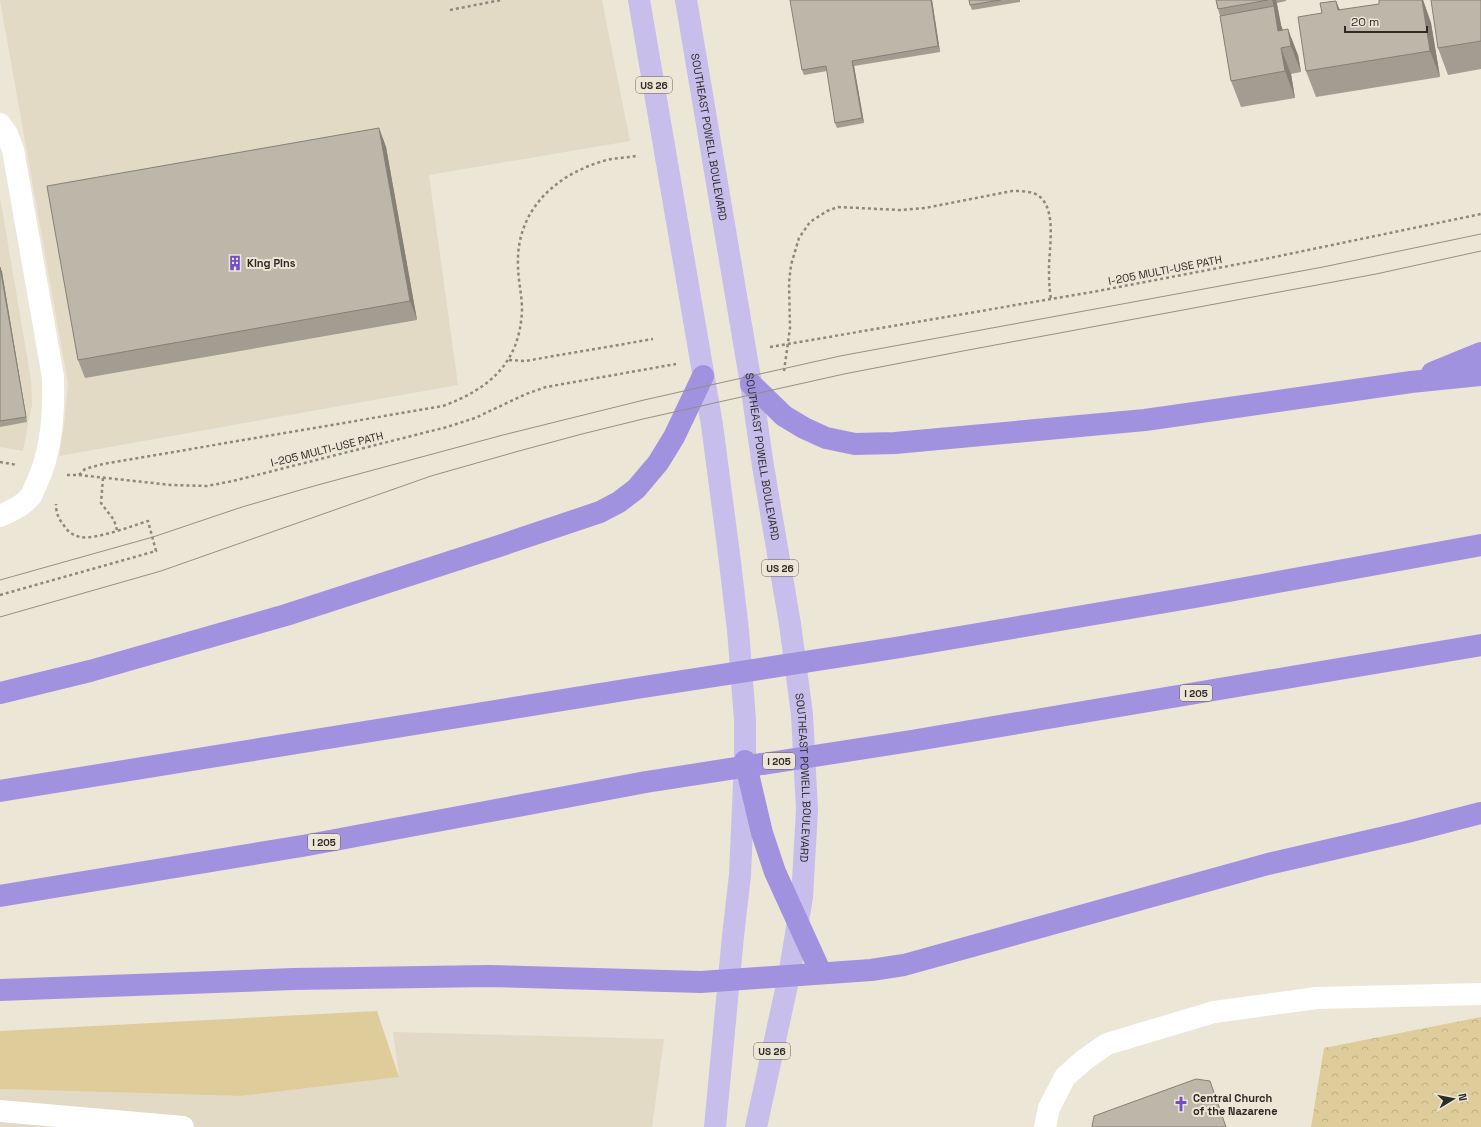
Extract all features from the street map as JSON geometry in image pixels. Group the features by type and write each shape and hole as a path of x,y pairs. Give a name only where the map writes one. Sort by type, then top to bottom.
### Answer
{"highway":[{"path":"1411,382 1481,353"},
{"path":"751,384 784,416 826,438 855,444 895,443 1145,420 1411,382 1481,375"},
{"path":"0,693 90,671 286,615 600,512 619,502 636,489 658,464 674,437 703,376"},
{"path":"0,791 901,647 1201,596 1481,545"},
{"name":"I 205","path":"0,896 308,844 646,782 911,741 1481,645"},
{"path":"746,762 764,839 775,872 821,973"},
{"path":"0,990 227,981 489,976 701,982 871,970 904,965 1268,864 1481,813"}],"main road":[{"name":"US 26","path":"639,0 719,477 738,630 745,720 746,762 740,875 715,1127"},
{"name":"SOUTHEAST POWELL BOULEVARD","path":"686,0 790,624 802,714 807,810 802,897 789,976 756,1127"}],"lane":[{"path":"0,124 7,134 13,150 53,376 54,397 52,425 43,470 31,496 20,506 0,516"},
{"path":"1045,1127 1049,1108 1065,1077 1084,1060 1107,1044 1214,1012 1317,998 1481,994"},
{"path":"0,1111 183,1127"}],"path":[{"path":"450,10 500,0"},
{"path":"636,156 600,162 573,173 553,187 534,206 525,221 519,242 518,265 521,293 521,325 509,360 525,361 653,339"},
{"path":"784,371 790,328 789,283 791,265 799,238 810,222 827,211 838,207 900,210 925,208 1012,191 1032,193 1039,196 1045,202 1051,225 1049,286 1051,299"},
{"name":"I-205 MULTI-USE PATH","path":"851,333 1051,299 1224,267 1481,214"},
{"name":"I-205 MULTI-USE PATH","path":"509,360 481,388 464,398 443,406 103,464 85,469 79,475 189,486 207,486 234,481 447,427 475,418 526,394 546,387 571,383"},
{"path":"103,478 101,503 114,520 117,530"},
{"path":"0,595 156,551 148,521 93,537 81,537 73,535 66,529 56,511 56,501"}],"shaded area":[{"path":"0,0 602,0 630,141 429,175 458,385 59,456 68,384"},
{"path":"0,197 31,380 32,404 23,451 0,447"},
{"path":"393,1032 664,1039 652,1127 0,1127 0,1089 241,1096 399,1077"}],"green space":[{"path":"377,1011 399,1077 241,1096 0,1089 0,1031"},
{"path":"1481,1017 1481,1127 1311,1127 1324,1048"}],"building":[{"path":"790,0 931,0 938,46 852,61 862,118 835,123 826,66 802,70"},
{"path":"969,0 1001,0 970,5"},
{"path":"1216,0 1268,0 1218,9"},
{"path":"1379,0 1422,0 1430,51 1306,71 1298,17 1322,13 1320,3 1336,1 1338,10 1379,4"},
{"path":"1431,0 1481,0 1481,41 1438,48"},
{"path":"1274,6 1278,31 1288,29 1291,46 1281,48 1285,71 1231,81 1220,16"},
{"name":"King Pins","path":"379,128 410,301 78,360 47,186"},
{"path":"0,267 26,417 0,421"},
{"name":"Central Church of the Nazarene","path":"1196,1079 1210,1081 1226,1127 1092,1127 1094,1116"}],"tram line":[{"path":"0,580 153,537 242,507 314,486 503,435 644,400 840,356 1323,267 1481,234"},
{"path":"0,617 161,571 431,476 582,434 844,374 1376,274 1481,251"}],"place":[{"name":"King Pins","path":"235,263"},
{"name":"Central Church of the Nazarene","path":"1181,1104"}]}
